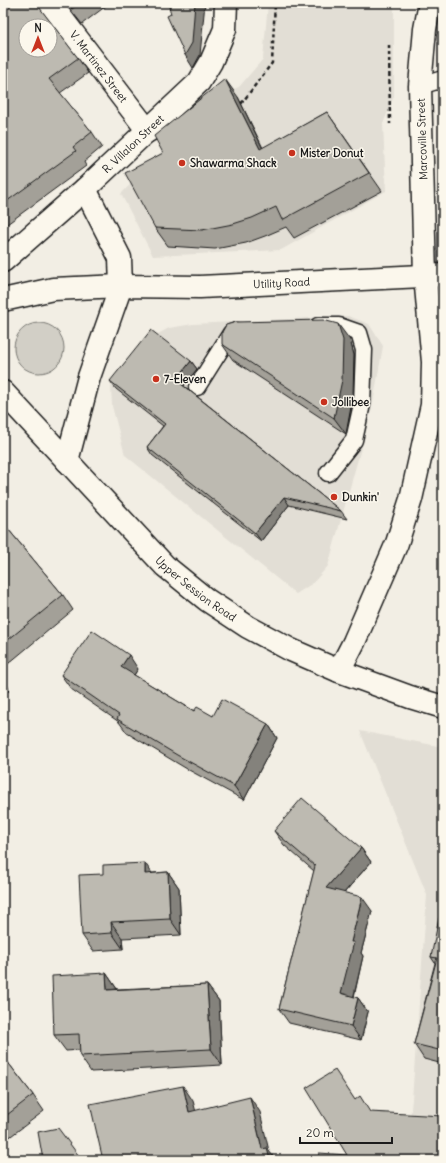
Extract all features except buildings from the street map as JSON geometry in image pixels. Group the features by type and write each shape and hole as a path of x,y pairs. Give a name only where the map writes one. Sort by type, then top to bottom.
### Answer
{"street":[{"name":"V. Martinez Street","path":"50,3 148,131"},
{"name":"R. Villalon Street","path":"3,261 85,189 199,82 211,62 225,29 226,3"},
{"name":"Marcoville Street","path":"339,671 354,642 397,544 411,499 432,405 434,275 420,86 425,29 430,3"},
{"path":"67,461 89,377 121,286 120,258 85,189"},
{"name":"Utility Road","path":"3,300 53,289 121,286 200,287 434,275"},
{"name":"Upper Session Road","path":"3,392 165,566 207,600 248,627 291,650 339,671 410,697 443,707"}],"lane":[{"path":"420,86 443,79"},
{"path":"304,326 339,326 358,333 364,350 362,404 354,440 328,473"},
{"path":"197,387 231,333 255,327"}],"path":[{"path":"241,104 272,63 275,3"},
{"path":"389,45 390,124"}],"shaded area":[{"path":"268,3 394,3 394,96 383,124 386,191 281,250 153,256 121,194 214,97 239,87 263,59"},
{"path":"348,316 369,324 383,346 372,409 328,566 313,583 296,594 125,455 112,406 111,386 145,341 169,328 193,324"},
{"path":"39,323 48,325 57,330 62,339 64,348 62,357 57,366 48,371 39,373 30,371 21,366 16,357 14,348 16,339 21,330 30,325"},
{"path":"360,731 443,747 443,1160 406,1160 427,895"}],"place":[{"name":"Mister Donut","path":"292,153"},
{"name":"Shawarma Shack","path":"182,163"},
{"name":"7-Eleven","path":"156,379"},
{"name":"Jollibee","path":"324,402"},
{"name":"Dunkin'","path":"334,497"}]}
